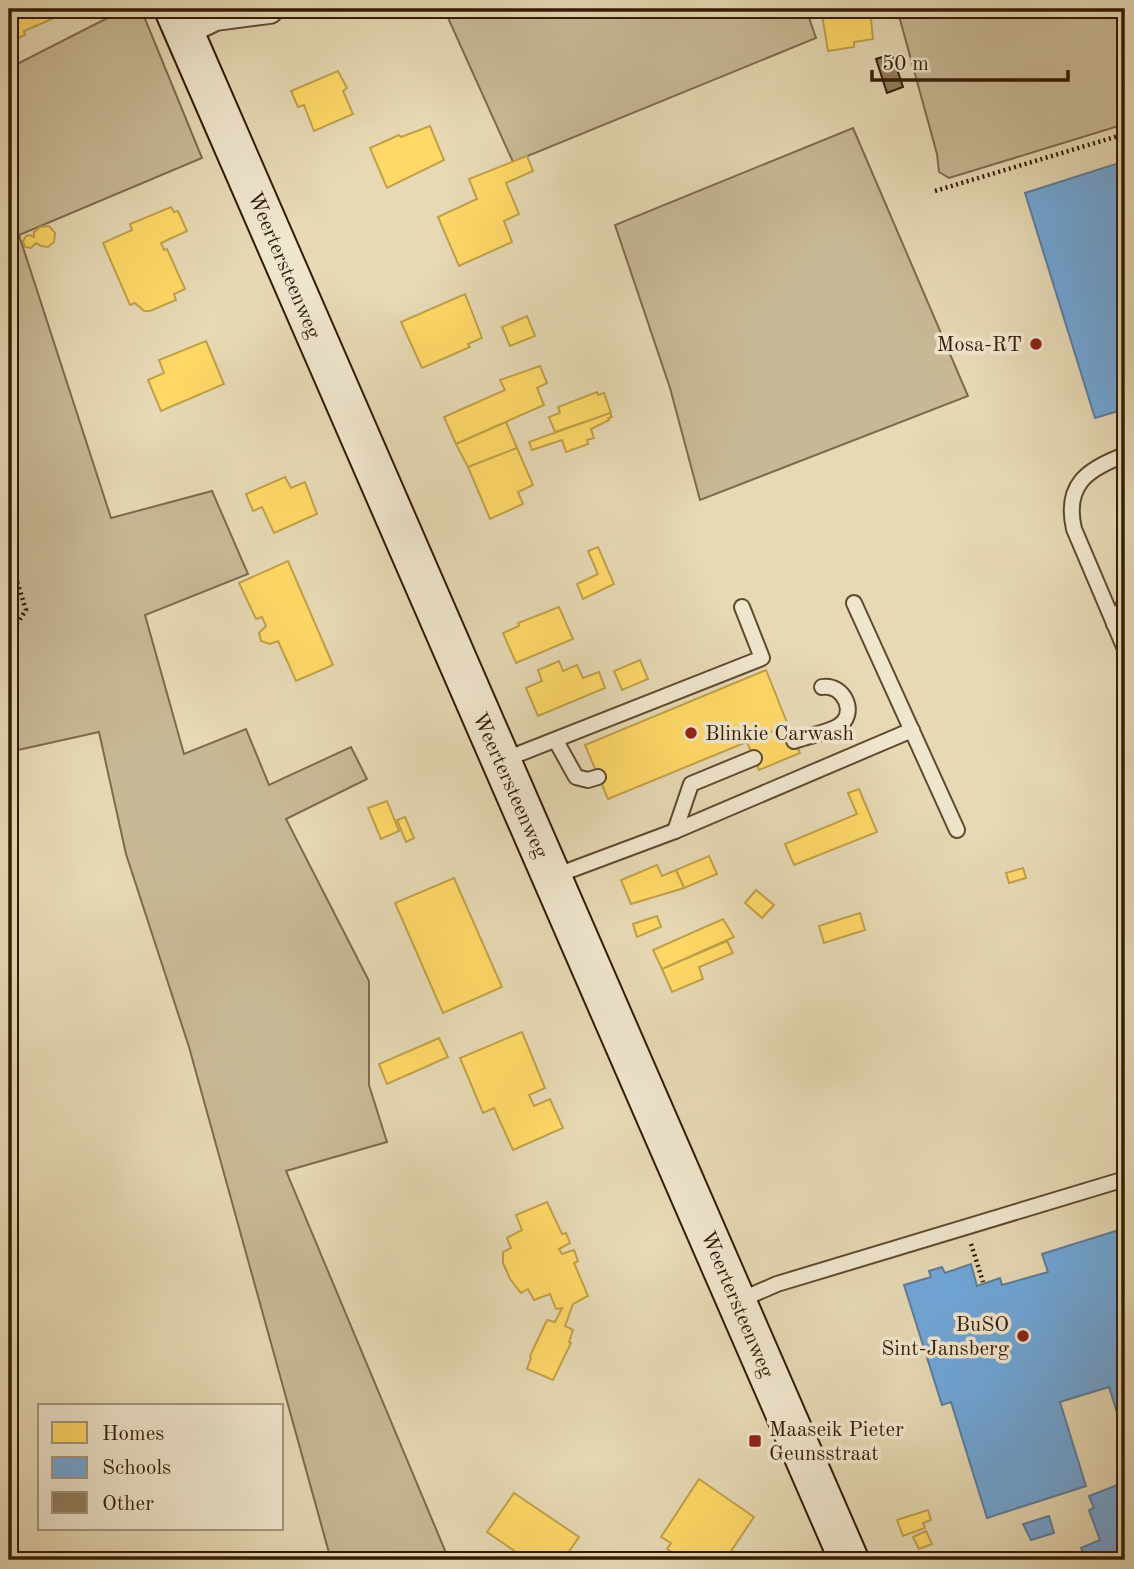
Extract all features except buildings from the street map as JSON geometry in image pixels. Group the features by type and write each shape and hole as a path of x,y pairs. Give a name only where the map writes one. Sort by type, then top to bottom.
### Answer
{"main road":[{"name":"Weertersteenweg","path":"179,20 849,1560"}],"street":[{"path":"179,20 269,9"}],"lane":[{"path":"1125,455 1090,471 1071,498 1070,514 1125,649"},
{"path":"854,603 957,830"},
{"path":"1114,624 1125,603"},
{"path":"500,762 762,658 741,607"},
{"path":"794,741 837,727 847,715 848,704 842,693 832,686 822,687"},
{"path":"551,877 675,831 912,730"},
{"path":"556,741 576,777 588,780 598,777"},
{"path":"675,831 691,784 754,758"},
{"path":"738,1301 777,1284 1125,1179"}],"path":[{"path":"935,191 1125,134"},
{"path":"9,556 26,610 9,636"},
{"path":"966,1227 983,1282"}],"shaded area":[{"path":"125,9 141,9 202,158 19,235 111,518 212,491 248,574 145,615 184,754 246,729 269,785 351,747 367,779 286,819 369,981 369,1085 387,1142 286,1171 449,1560 331,1560 189,1047 126,854 99,732 9,752 9,68"},
{"path":"444,9 806,9 816,38 513,162"},
{"path":"900,9 1125,9 1125,124 949,178 939,172 937,154 899,16"},
{"path":"853,128 968,396 700,500 670,388 615,225"}],"place":[{"name":"Mosa-RT","path":"1036,344"},
{"name":"Blinkie Carwash","path":"691,733"},
{"name":"BuSO Sint-Jansberg","path":"1023,1336"},
{"name":"Maaseik Pieter Geunsstraat","path":"755,1441"}]}
